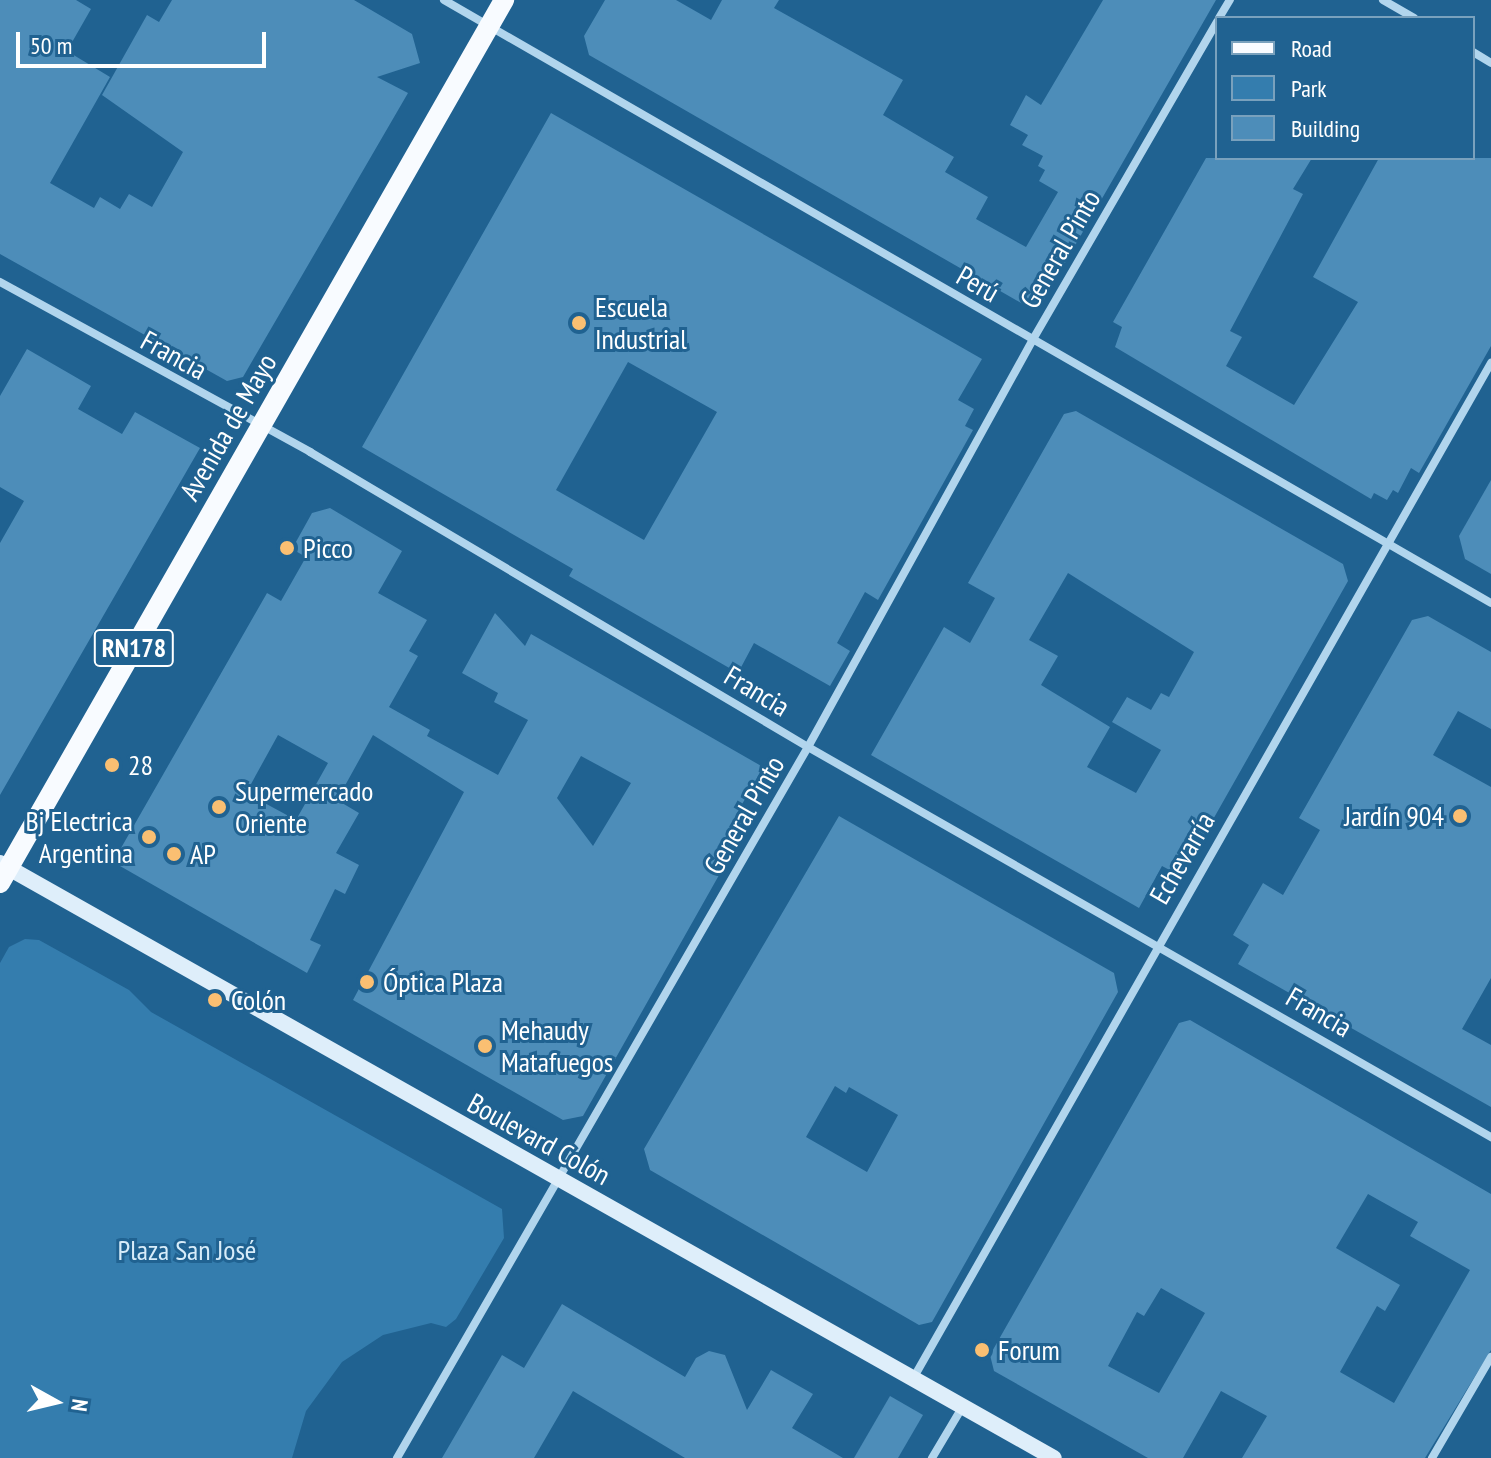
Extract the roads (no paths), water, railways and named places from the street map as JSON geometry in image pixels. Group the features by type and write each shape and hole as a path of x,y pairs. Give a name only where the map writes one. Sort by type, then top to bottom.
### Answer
{"main road":[{"name":"Avenida de Mayo","path":"3,871 504,0"},
{"name":"Boulevard Colón","path":"3,871 914,1377 1054,1458"}],"street":[{"name":"Perú","path":"444,0 1491,603"},
{"path":"1383,0 1411,16"},
{"name":"General Pinto","path":"397,1458 808,747 1032,341 1215,25"},
{"name":"Francia","path":"0,282 260,429 310,452 808,747 1491,1137"},
{"name":"Echevarría","path":"914,1377 1491,363"},
{"path":"1432,1458 1491,1357"},
{"path":"932,1458 963,1405"}],"place":[{"name":"Escuela Industrial","path":"579,323"},
{"name":"Picco","path":"287,548"},
{"name":"28","path":"112,765"},
{"name":"Supermercado Oriente","path":"219,807"},
{"name":"Jardín 904","path":"1460,816"},
{"name":"Bj Electrica Argentina","path":"149,837"},
{"name":"AP","path":"174,854"},
{"name":"Óptica Plaza","path":"367,982"},
{"name":"Colón","path":"215,1000"},
{"name":"Mehaudy Matafuegos","path":"485,1046"},
{"name":"Forum","path":"982,1350"}],"park label":[{"name":"Plaza San José","path":"187,1250"}]}
